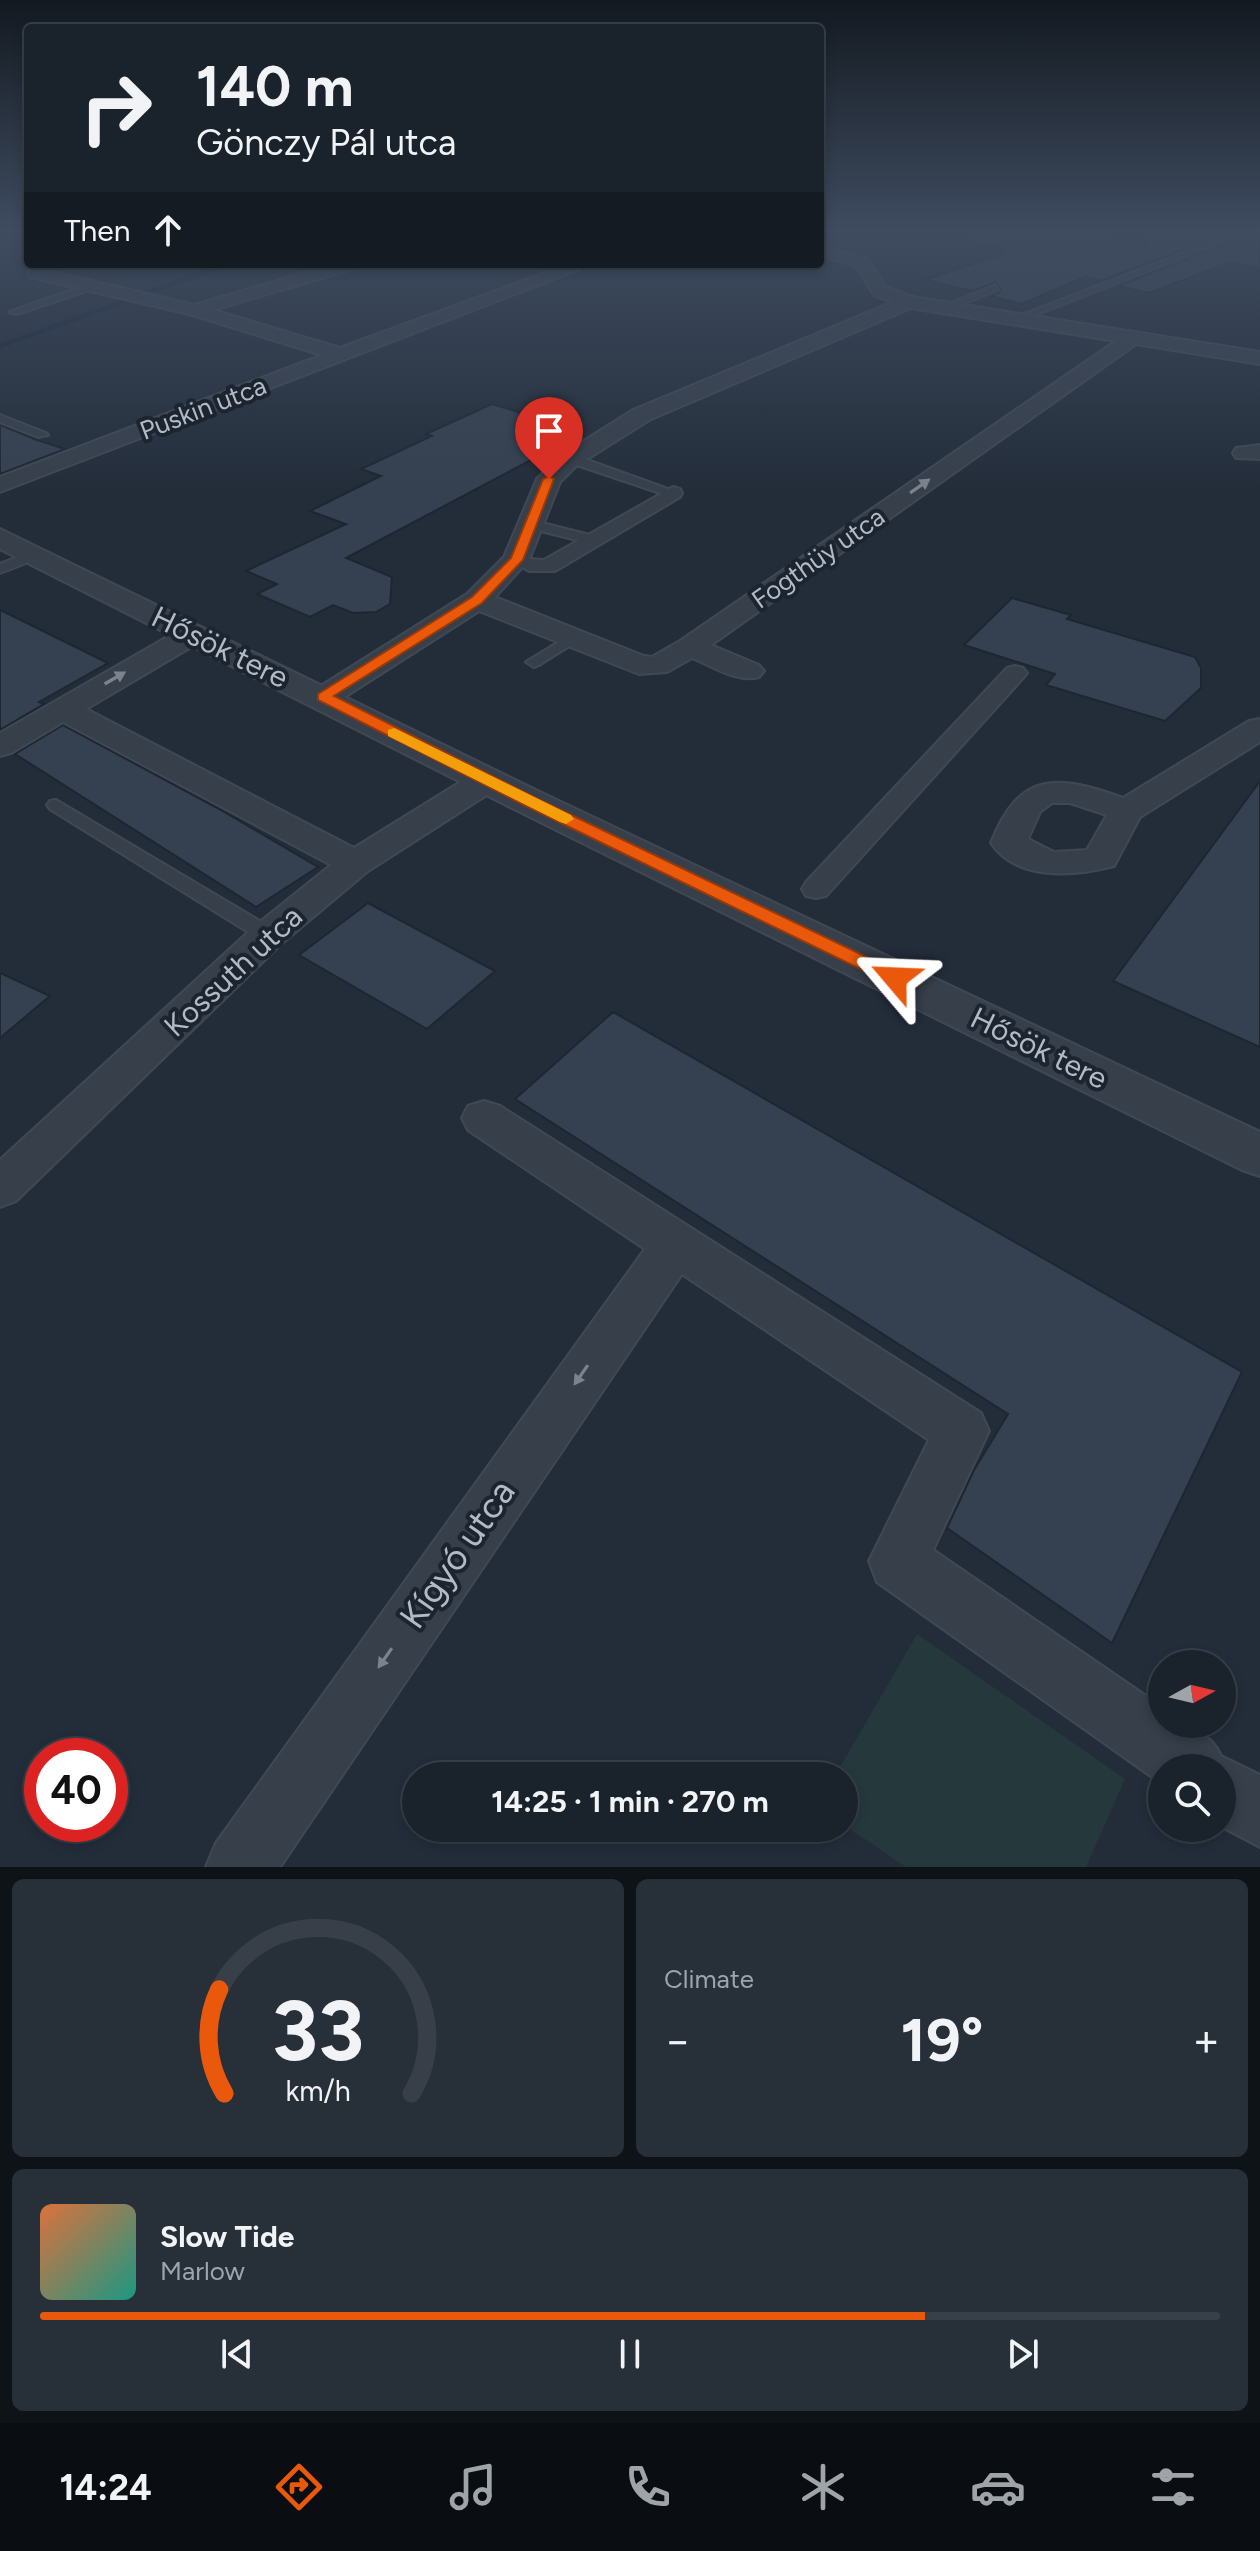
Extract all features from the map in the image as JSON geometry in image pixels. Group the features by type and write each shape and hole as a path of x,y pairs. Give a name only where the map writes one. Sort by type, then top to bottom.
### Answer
{"street":[{"path":"217,317 342,355"},
{"name":"Puskin utca","path":"0,485 439,317"},
{"path":"324,697 477,600 516,560 549,479 572,459 641,415 873,317"},
{"path":"1008,317 1260,358"},
{"name":"Fogthüy utca","path":"477,600 639,665 657,666 693,645 1134,337"},
{"path":"529,565 548,567 673,493"},
{"name":"Hősök tere","path":"0,538 487,780 1260,1155"},
{"path":"0,746 193,634"},
{"path":"693,645 749,671"},
{"path":"816,889 1015,673"},
{"path":"62,709 355,863"},
{"path":"1126,811 1260,728"},
{"name":"Kossuth utca","path":"0,1188 268,935 355,863 487,780"},
{"path":"484,1118 962,1431 898,1561 1174,1754"},
{"name":"Kígyó utca","path":"240,1867 625,1311 676,1243"},
{"path":"1236,1798 1260,1814"}],"lane":[{"path":"0,418 42,435"},
{"path":"572,459 673,493"},
{"path":"530,524 593,540"},
{"path":"0,569 34,555"},
{"path":"534,662 572,638"},
{"path":"56,805 268,935"}],"shaded area":[{"path":"917,1634 1125,1779 1086,1867 906,1867 858,1834 858,1762 843,1762"}],"building":[{"path":"492,404 558,424 522,441 550,450 346,558 392,577 390,604 376,612 353,613 333,605 310,617 257,594 277,584 246,571 346,524 310,511 381,476 361,469 432,436 426,434"},
{"path":"0,425 37,440 65,449 0,474"},
{"path":"1012,598 1071,615 1067,619 1195,657 1201,668 1201,688 1165,721 1046,685 1055,674 964,645"},
{"path":"0,610 108,663 39,702 44,704 0,730"},
{"path":"63,725 221,810 318,867 256,907 15,754"},
{"path":"1260,781 1260,1047 1113,981"},
{"path":"368,903 495,971 427,1029 299,955"},
{"path":"0,973 50,996 0,1038"},
{"path":"613,1012 1242,1372 1112,1643 947,1528 974,1470 1008,1414 515,1099"}],"waterway":[{"path":"0,346 80,317"}],"slow traffic":[{"path":"394,733 566,819"}],"route":[{"path":"549,479 516,560 477,600 324,697 530,802 895,978"}]}
